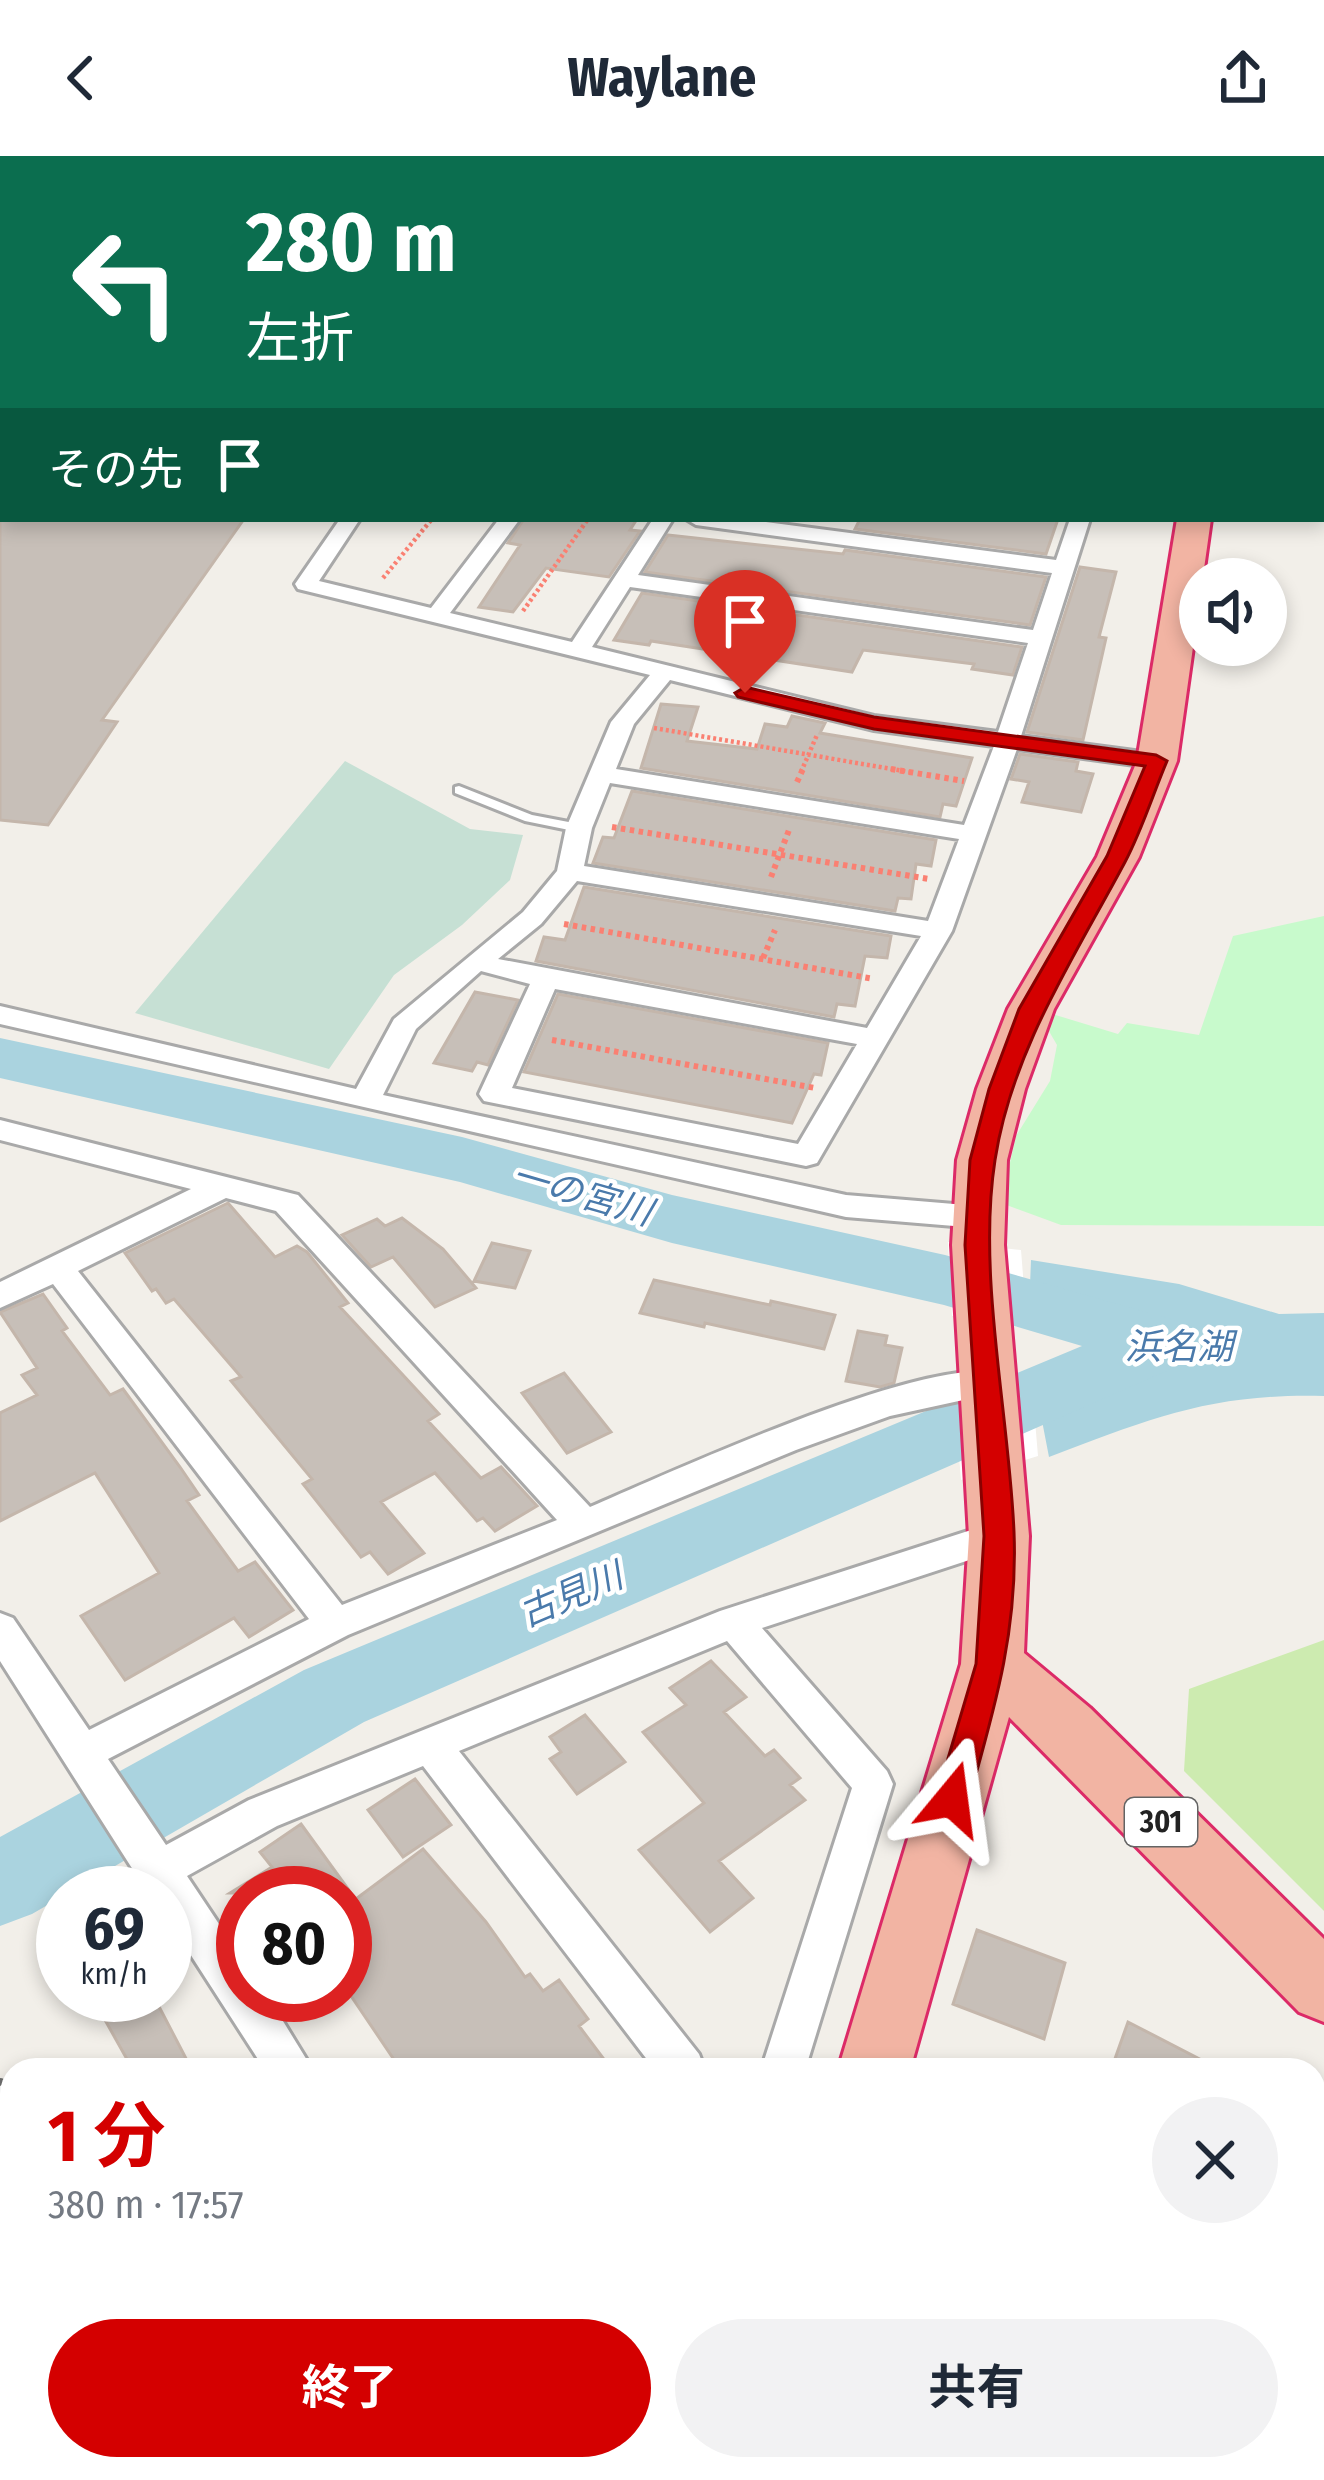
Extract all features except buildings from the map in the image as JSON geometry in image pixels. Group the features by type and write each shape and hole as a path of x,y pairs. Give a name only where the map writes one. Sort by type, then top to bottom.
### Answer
{"highway":[{"path":"877,2058 992,1664 999,1536 978,1231 982,1160 1001,1089 1031,1009 1118,856 1156,761 1194,522"},
{"name":"301","path":"992,1664 1067,1727 1324,1988"}],"street":[{"path":"348,522 306,584 827,712 1007,743 1156,761"},
{"path":"435,617 508,522"},
{"path":"578,651 661,522"},
{"path":"719,522 1065,568"},
{"path":"546,979 494,1094 806,1156 938,931 1007,743 1079,522"},
{"path":"625,580 1040,638"},
{"path":"365,1101 404,1025 437,992 481,963 532,918 570,872 580,825 623,722 663,674"},
{"path":"603,775 974,834"},
{"path":"570,872 938,931"},
{"path":"481,963 873,1038"},
{"path":"0,1015 846,1206 927,1214 978,1231"},
{"path":"0,1130 287,1203 584,1525"},
{"path":"0,1296 224,1186"},
{"path":"58,1268 335,1624"},
{"path":"81,1753 335,1624 768,1448 931,1389 989,1390"},
{"path":"152,1862 733,1622 999,1536"},
{"path":"733,1622 873,1784 787,2058"},
{"path":"0,1629 283,2058"},
{"path":"431,1746 674,2058"}],"lane":[{"path":"459,790 529,818 580,825"}],"path":[{"path":"365,599 429,522"},
{"path":"508,634 586,522"},
{"path":"761,902 808,755 827,712"},
{"path":"623,722 992,786"},
{"path":"580,825 956,884"},
{"path":"532,918 905,985"},
{"path":"521,1034 842,1093"}],"green space":[{"path":"345,761 470,829 523,835 510,880 462,925 394,975 329,1069 135,1013"},
{"path":"1324,916 1324,1226 1061,1225 1001,1203 1016,1136 1050,1081 1057,1045 1046,1026 1049,1013 1118,1034 1127,1023 1199,1035 1233,936"},
{"path":"1324,1640 1324,1911 1184,1771 1189,1689"}],"water":[{"name":"浜名湖","path":"1031,1260 1179,1284 1279,1314 1324,1313 1324,1396 1248,1399 1183,1411 1049,1457 1038,1400 1097,1378 1117,1364 1118,1347 1029,1311"}],"pier":[{"path":"948,1242 1021,1250 1027,1325 952,1316"},
{"path":"1032,1385 1038,1456 961,1480 955,1408"}],"waterway":[{"name":"一の宮川","path":"0,1058 462,1160 672,1219 945,1280 1123,1332"},
{"name":"古見川","path":"0,1884 334,1696 1161,1343"}],"route":[{"path":"745,693 874,723 1156,761 1118,856 1031,1009 1001,1089 982,1160 978,1245 999,1536 992,1664 952,1799"}]}
